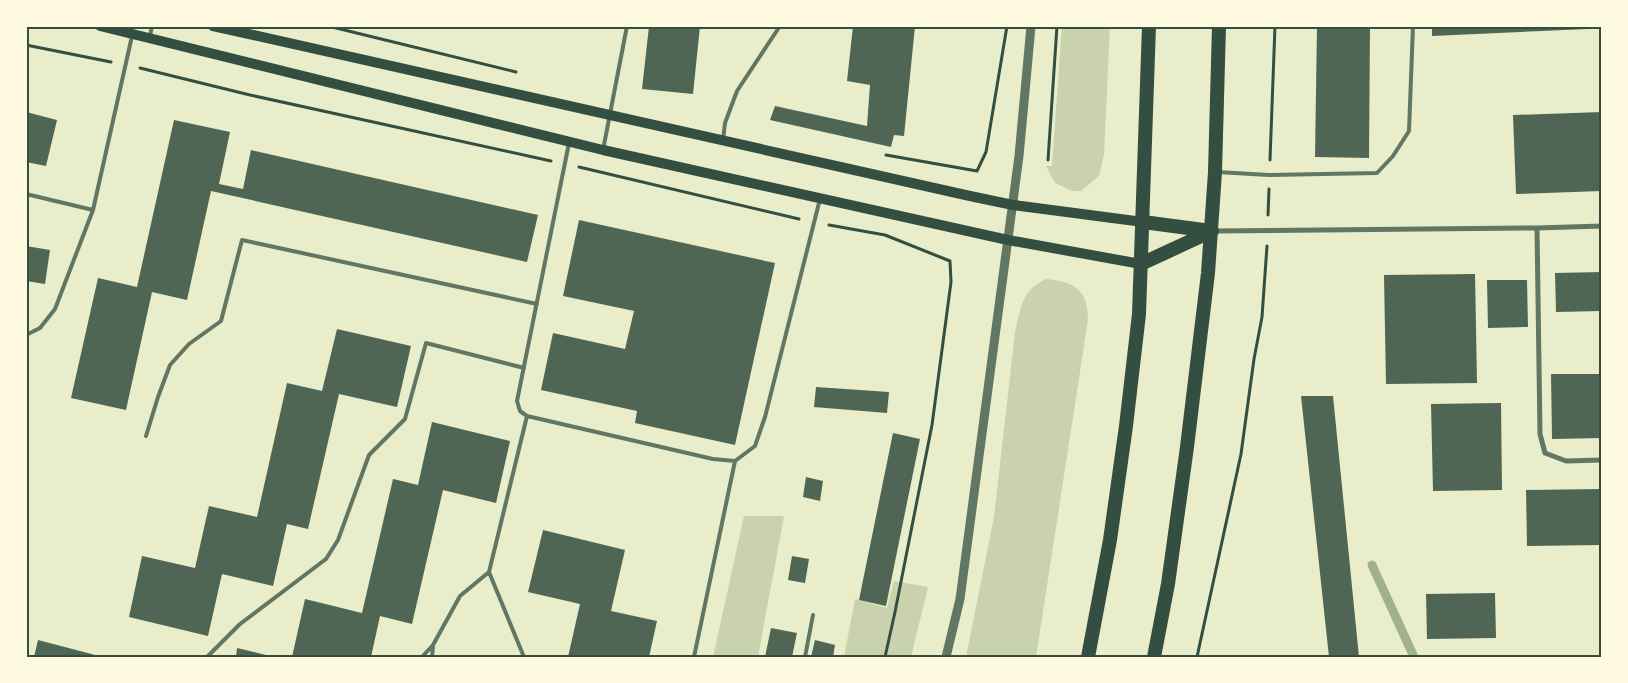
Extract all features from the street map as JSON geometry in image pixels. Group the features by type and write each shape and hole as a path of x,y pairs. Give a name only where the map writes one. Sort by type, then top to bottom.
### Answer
{"highway":[{"path":"1088,657 1110,540 1139,314 1149,26"},
{"path":"1154,657 1168,584 1187,447 1212,231 1219,26"},
{"path":"1143,222 1212,231"},
{"path":"1141,264 1212,231"}],"main road":[{"path":"100,26 603,150 1008,240 1141,264"},
{"path":"213,26 1013,205 1143,222"}],"street":[{"path":"946,657 960,599 1013,205 1031,26"},
{"path":"1212,231 1602,226"},
{"path":"1537,228 1540,434 1546,454 1566,461 1602,460"}],"lane":[{"path":"150,38 152,26"},
{"path":"603,150 627,26"},
{"path":"723,140 725,123 737,91 780,26"},
{"path":"1214,172 1269,175 1377,173 1393,156 1409,131 1413,26"},
{"path":"26,334 40,328 55,309 93,210 133,34"},
{"path":"569,142 517,401 520,411 528,416 713,459 735,461"},
{"path":"26,194 93,210"},
{"path":"694,657 735,461 755,446 765,418 820,197"},
{"path":"146,436 170,364 189,344 221,322 242,240 537,304"},
{"path":"207,657 240,624 326,559 338,540 370,455 406,419 426,343 524,368"},
{"path":"422,657 433,645 460,596 488,572 528,416"},
{"path":"488,572 524,657"},
{"path":"805,657 812,615"},
{"path":"432,657 433,645"}],"path":[{"path":"977,172 986,152 1007,26"},
{"path":"1048,160 1057,26"},
{"path":"1197,657 1241,454 1254,359 1262,317 1268,230 1275,26"},
{"path":"26,45 125,65 814,222 885,235 950,261 951,282 932,425 885,657"}],"green space":[{"path":"1062,26 1110,26 1104,154 1099,176 1081,191 1072,191 1055,183 1046,166 1052,166"},
{"path":"1046,279 1064,282 1078,289 1085,301 1088,320 1036,657 966,657 994,517 1015,332 1021,307 1027,294 1038,283"},
{"path":"744,516 784,516 758,657 713,657"},
{"path":"894,581 928,587 911,657 844,657 855,599 887,608"}],"building":[{"path":"649,26 700,26 693,94 642,89"},
{"path":"853,26 915,26 904,136 894,135 891,147 770,120 775,106 867,126 870,85 847,81"},
{"path":"1317,26 1370,26 1369,158 1315,157"},
{"path":"1432,26 1588,26 1588,29 1432,36"},
{"path":"26,112 57,120 46,166 26,162"},
{"path":"1602,112 1602,191 1516,194 1513,115"},
{"path":"174,120 230,132 219,184 243,189 251,150 538,215 527,262 211,191 187,300 152,292 126,410 71,398 98,278 137,287"},
{"path":"579,220 775,263 735,445 635,423 637,411 541,390 553,333 625,349 634,311 563,296"},
{"path":"26,246 50,250 45,284 26,281"},
{"path":"1602,272 1602,311 1556,312 1555,273"},
{"path":"1475,274 1477,383 1386,384 1384,275"},
{"path":"1487,280 1527,280 1528,327 1488,328"},
{"path":"337,329 411,346 397,407 339,394 308,529 287,524 273,586 222,574 208,636 129,617 142,556 195,568 209,506 257,517 287,383 322,391"},
{"path":"1551,374 1602,374 1602,438 1552,439"},
{"path":"816,387 889,392 887,413 814,407"},
{"path":"1301,396 1333,396 1359,657 1329,657"},
{"path":"1501,403 1502,490 1433,491 1431,404"},
{"path":"432,422 510,441 496,503 443,490 412,624 380,616 371,657 292,657 305,599 362,613 393,479 418,485"},
{"path":"893,433 920,439 886,606 859,600"},
{"path":"806,477 823,481 820,501 803,497"},
{"path":"1602,489 1602,545 1527,546 1526,490"},
{"path":"543,530 625,550 611,611 657,621 649,657 568,657 580,604 528,592"},
{"path":"792,556 809,559 805,583 788,580"},
{"path":"1495,593 1496,638 1427,639 1426,594"},
{"path":"771,628 797,633 792,657 765,657"},
{"path":"38,640 99,656 99,657 34,657"},
{"path":"815,640 835,645 833,657 811,657"},
{"path":"237,648 270,656 270,657 236,657"}],"waterway":[{"path":"1372,565 1414,657"}]}
